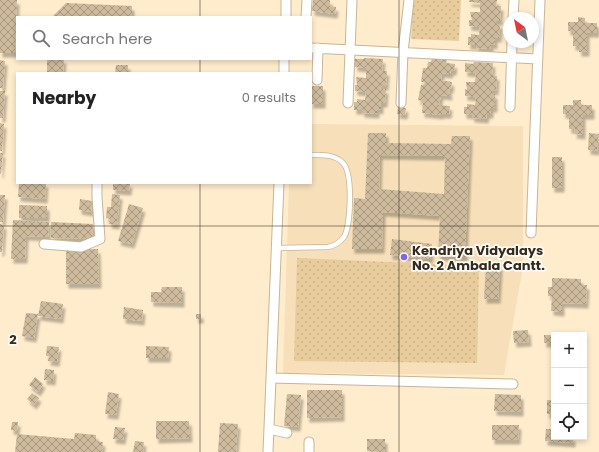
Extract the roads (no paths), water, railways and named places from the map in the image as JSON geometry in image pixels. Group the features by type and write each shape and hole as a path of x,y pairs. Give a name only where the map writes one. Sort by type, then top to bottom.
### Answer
{"street":[{"path":"286,0 286,16"},
{"path":"306,16 307,0"},
{"path":"348,103 352,0"},
{"path":"401,103 403,52 409,0"},
{"path":"513,12 514,0"},
{"path":"531,233 540,0"},
{"path":"317,80 314,48 511,58 538,58"},
{"path":"510,107 512,48"},
{"path":"284,60 284,72"},
{"path":"44,244 81,246 100,239 97,184"},
{"path":"268,452 279,184"},
{"path":"271,378 513,384"},
{"path":"269,429 287,433"},
{"path":"309,442 309,452"}],"lane":[{"path":"276,248 334,246 343,238 348,227 349,186 347,168 336,158 312,155"}],"place":[{"name":"Kendriya Vidyalays No. 2 Ambala Cantt.","path":"404,257"}]}
